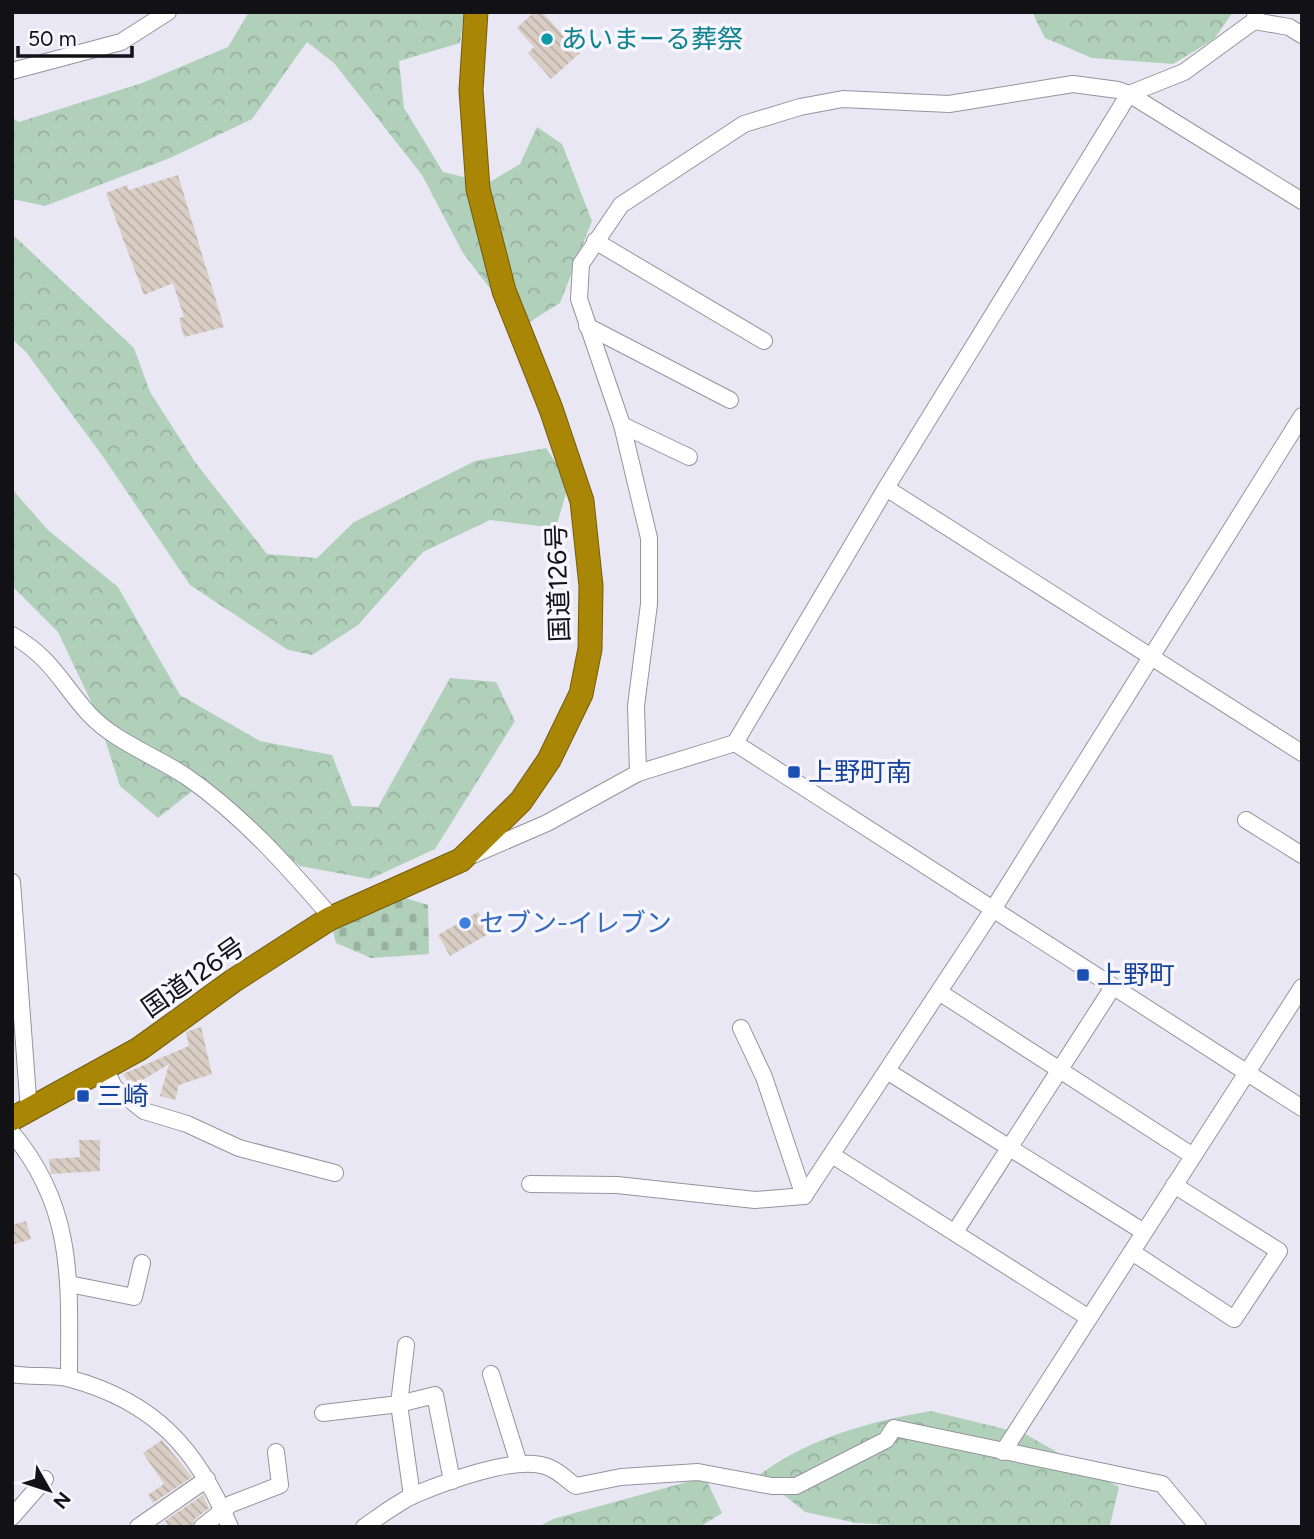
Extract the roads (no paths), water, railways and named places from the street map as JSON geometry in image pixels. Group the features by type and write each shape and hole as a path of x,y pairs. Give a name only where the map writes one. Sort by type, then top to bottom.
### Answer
{"highway":[{"name":"国道126号","path":"21,1115 106,1070 332,918 461,860 521,802 549,760 580,694 590,649 591,586 582,500 551,409 504,291 478,189 471,90 476,12"}],"street":[{"path":"12,71 121,42 168,12"},
{"path":"461,860 547,823 638,773 735,743 886,488 1129,94 1184,72 1255,16 1289,27 1302,35"},
{"path":"638,773 636,706 649,604 649,538 622,425 579,299 582,264 621,205 744,124 800,107 843,99 949,104 1073,84 1129,94 1302,201"},
{"path":"595,241 764,341"},
{"path":"587,326 730,400"},
{"path":"804,1196 992,911 1302,416"},
{"path":"622,425 689,457"},
{"path":"886,488 1302,753"},
{"path":"12,635 35,648 55,668 90,715 186,777 246,826 332,918"},
{"path":"735,743 992,911 1302,1108"},
{"path":"1246,820 1302,855"},
{"path":"12,881 21,1115"},
{"path":"1003,1452 1302,987"},
{"path":"955,1232 1113,988"},
{"path":"939,992 1193,1156"},
{"path":"741,1028 764,1077 804,1196"},
{"path":"106,1070 114,1087 144,1111 187,1124 239,1148 335,1173"},
{"path":"887,1071 1144,1232"},
{"path":"12,1133 31,1154 46,1184 67,1250 69,1378"},
{"path":"832,1155 1089,1318"},
{"path":"530,1184 617,1185 755,1200 804,1196"},
{"path":"1132,1252 1234,1319 1279,1251 1174,1185"},
{"path":"69,1284 134,1297 142,1263"},
{"path":"406,1345 399,1404 412,1496"},
{"path":"12,1374 69,1378 138,1406 179,1440 207,1479 227,1519"},
{"path":"491,1374 519,1464"},
{"path":"323,1413 399,1404 435,1395 452,1481"},
{"path":"364,1527 412,1496 452,1481 519,1464 544,1465 562,1473 566,1480 576,1486 621,1477 698,1472 772,1486 796,1486 886,1440 894,1428 1162,1484 1188,1511 1198,1527"},
{"path":"227,1519 230,1504 280,1485 275,1452"},
{"path":"12,1517 45,1479"},
{"path":"138,1527 207,1479"},
{"path":"202,1527 227,1519"}],"place":[{"name":"あいまーる葬祭","path":"547,39"},
{"name":"上野町南","path":"794,772"},
{"name":"セブン-イレブン","path":"465,923"},
{"name":"上野町","path":"1083,975"},
{"name":"三崎","path":"83,1096"}]}
